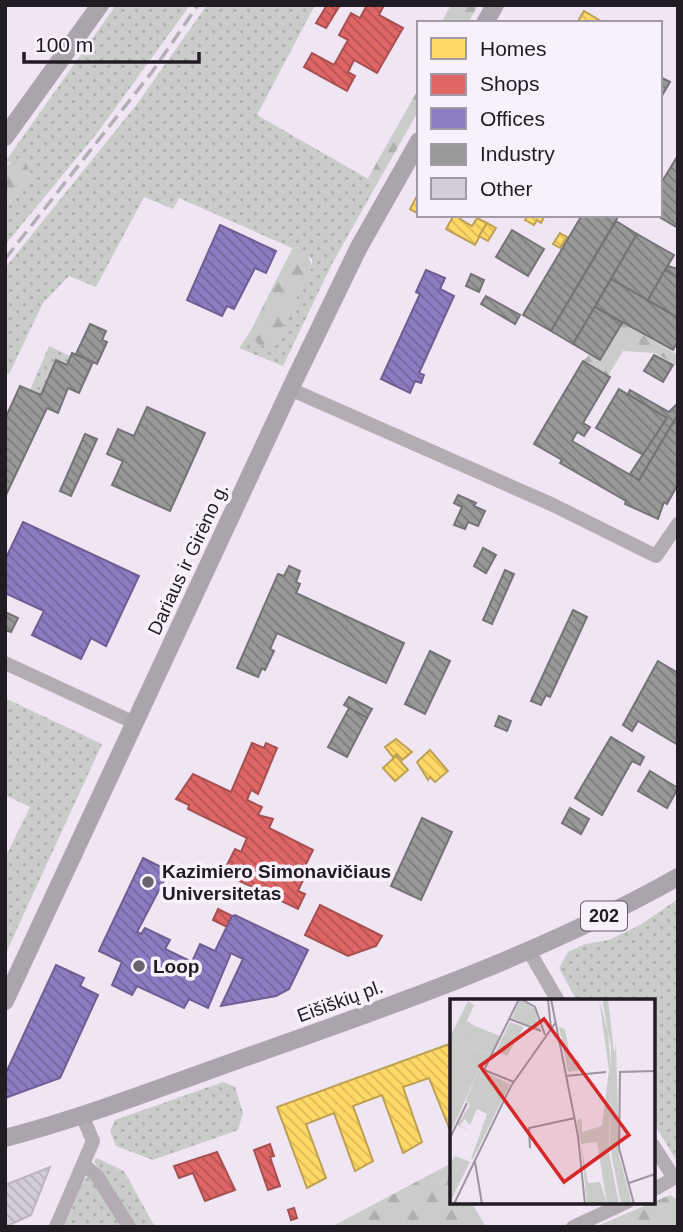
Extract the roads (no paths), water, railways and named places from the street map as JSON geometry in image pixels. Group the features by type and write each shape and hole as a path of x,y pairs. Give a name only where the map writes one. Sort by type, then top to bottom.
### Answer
{"main road":[{"path":"5,137 100,5"},
{"path":"486,21 495,5"},
{"name":"Dariaus ir Girėno g.","path":"5,1001 290,389 359,247 417,145"},
{"name":"Eišiškių pl.","path":"5,1138 82,1115 345,1023 529,951 629,904 678,877"}],"street":[{"path":"290,389 540,499 656,556 678,524"},
{"path":"5,663 135,723"},
{"path":"529,951 557,999"},
{"path":"56,1227 93,1142 82,1115"},
{"path":"655,1148 674,1178 655,1189"},
{"path":"84,1165 97,1177 130,1227"},
{"path":"573,1227 623,1204"}],"railway":[{"path":"5,259 152,72 198,5"}],"place":[{"name":"Kazimiero Simonavičiaus Universitetas","path":"148,882"},
{"name":"Loop","path":"139,966"}]}
